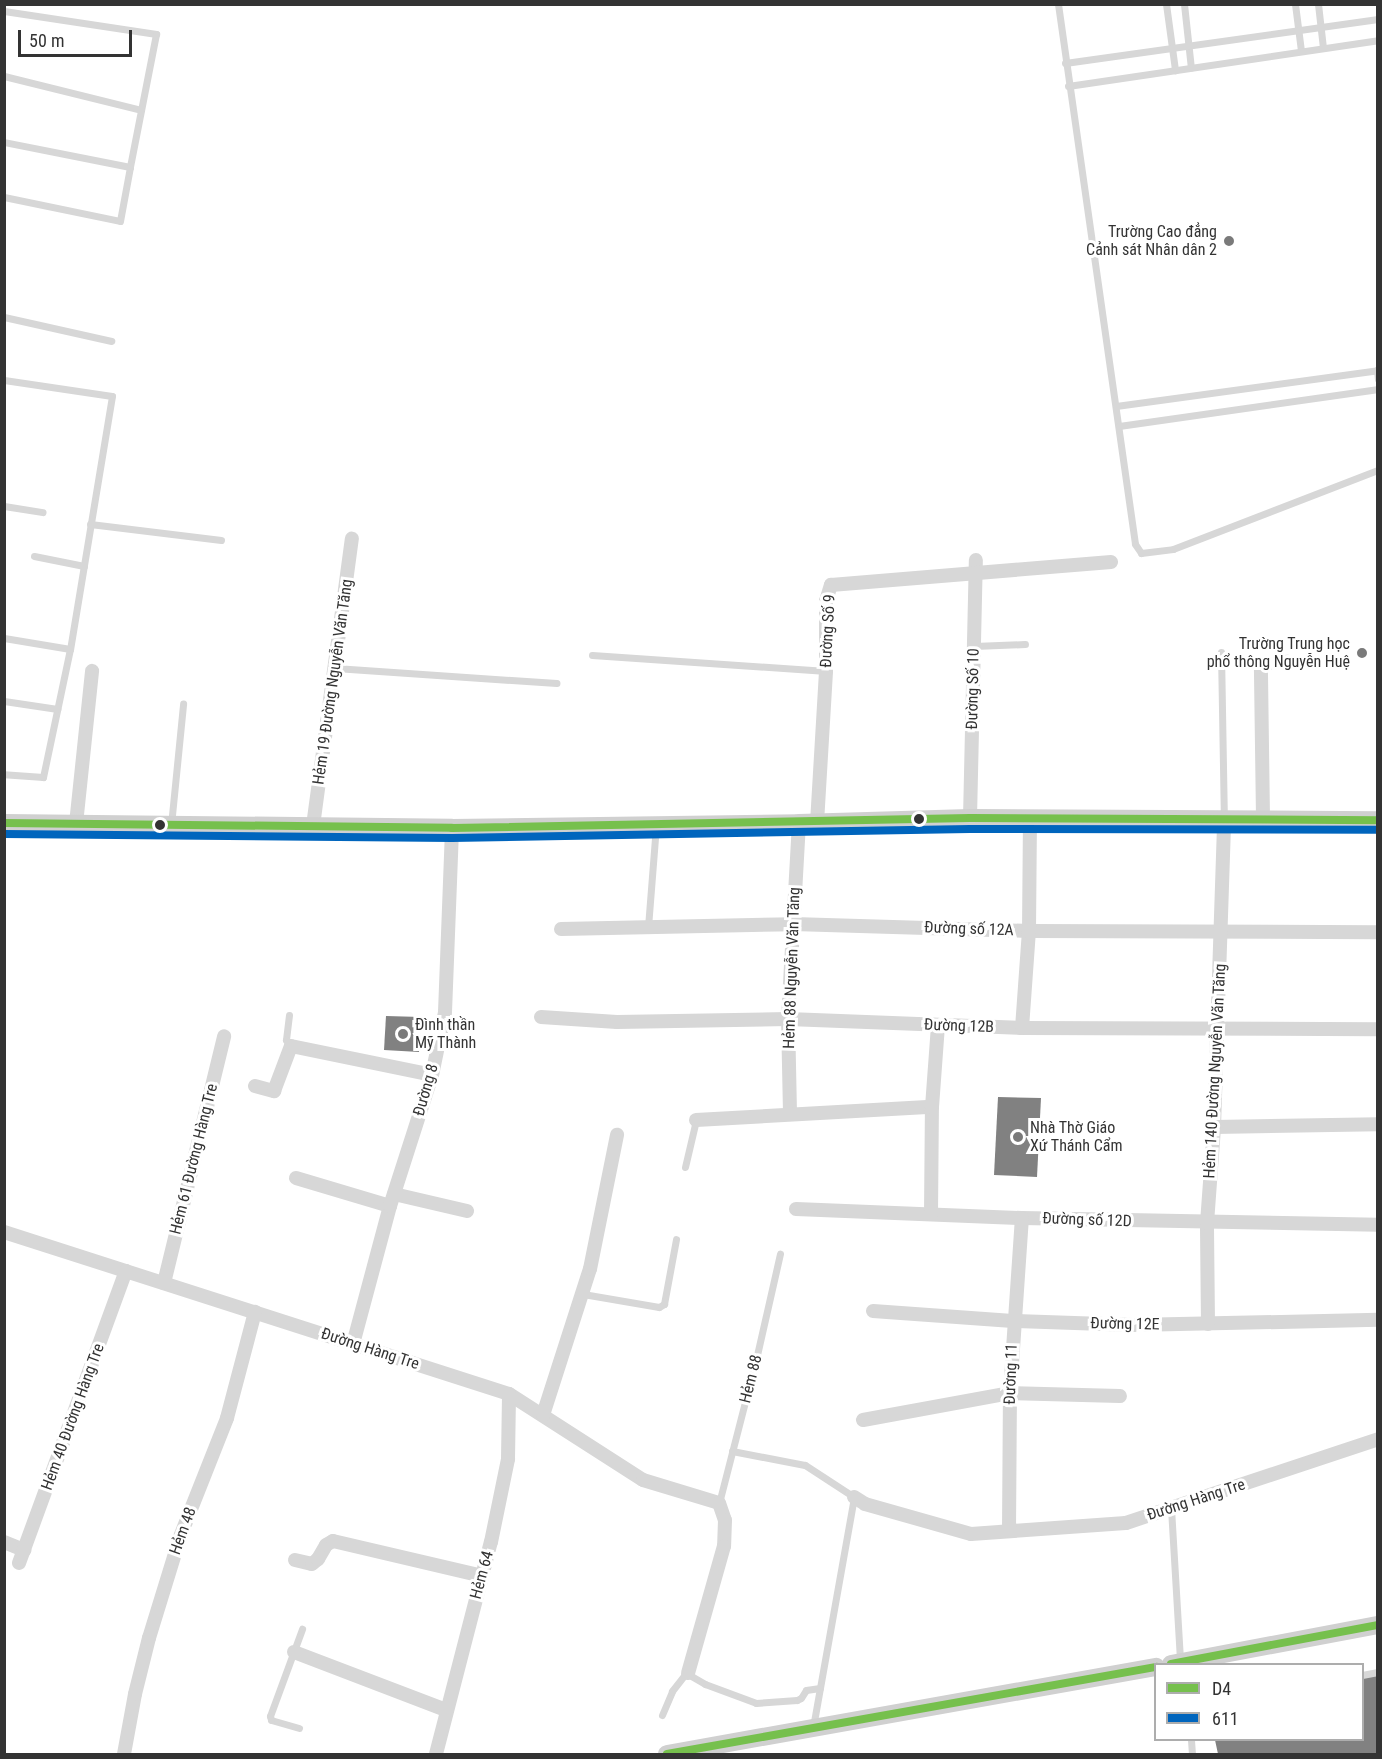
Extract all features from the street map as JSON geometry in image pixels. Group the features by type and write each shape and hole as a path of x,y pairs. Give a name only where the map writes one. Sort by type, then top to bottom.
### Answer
{"main road":[{"path":"4,823 452,828 817,823 970,818 1377,820"},
{"path":"1181,1663 1377,1625"},
{"path":"667,1755 1154,1667"}],"street":[{"name":"Hẻm 19 Đường Nguyễn Văn Tăng","path":"313,826 352,539"},
{"path":"976,567 1111,562"},
{"name":"Đường Số 10","path":"970,818 976,567"},
{"name":"Đường Số 9","path":"817,823 826,671 826,601 831,585 976,567"},
{"path":"1263,818 1261,667 1266,663 1288,662"},
{"path":"76,824 92,671"},
{"path":"1022,1028 1029,931 1030,818"},
{"name":"Hẻm 140 Đường Nguyễn Văn Tăng","path":"1208,1324 1207,1223 1214,1127 1224,818"},
{"name":"Hẻm 88 Nguyễn Văn Tăng","path":"790,1113 788,1019 799,823"},
{"name":"Đường 8","path":"353,1344 392,1200 432,1075 445,1012 452,828"},
{"name":"Đường số 12A","path":"561,929 793,924 1029,931 1377,932"},
{"name":"Đường 12B","path":"541,1017 617,1022 788,1019 1022,1028 1377,1029"},
{"path":"931,1214 932,1107 938,1026"},
{"name":"Hẻm 61 Đường Hàng Tre","path":"164,1282 224,1036"},
{"path":"255,1086 274,1091 291,1046 432,1075"},
{"path":"696,1120 790,1113 932,1107"},
{"path":"1214,1127 1377,1124"},
{"path":"543,1415 583,1294 617,1136"},
{"path":"296,1179 392,1200 467,1211"},
{"name":"Đường số 12D","path":"796,1209 1022,1218 1377,1225"},
{"name":"Đường 11","path":"1009,1531 1013,1321 1022,1218"},
{"name":"Đường Hàng Tre","path":"4,1232 509,1394 643,1480 719,1503"},
{"name":"Hẻm 40 Đường Hàng Tre","path":"4,1542 22,1557 126,1270"},
{"name":"Đường 12E","path":"873,1311 1013,1321 1133,1325 1377,1320"},
{"name":"Hẻm 48","path":"124,1755 135,1694 149,1638 180,1536 227,1418 255,1312"},
{"name":"Hẻm 64","path":"436,1754 482,1576 508,1459 509,1394"},
{"path":"863,1420 1010,1394 1120,1396"},
{"name":"Đường Hàng Tre","path":"854,1497 865,1504 971,1533 1126,1523 1377,1440"},
{"path":"688,1673 724,1546 725,1520 719,1503"},
{"path":"294,1560 312,1564 318,1559 326,1545 333,1541 482,1576"},
{"path":"294,1652 446,1710"}],"lane":[{"path":"1058,4 1135,544 1141,553 1173,549 1377,470"},
{"path":"1166,4 1175,70"},
{"path":"1184,4 1191,68"},
{"path":"1295,4 1301,51"},
{"path":"1318,4 1323,48"},
{"path":"4,11 156,34 120,221 4,197"},
{"path":"1065,63 1377,19"},
{"path":"1068,86 1377,40"},
{"path":"4,76 141,110"},
{"path":"4,142 130,167"},
{"path":"4,317 111,341"},
{"path":"1116,406 1377,370 1377,379"},
{"path":"4,380 112,396 70,649 43,777 4,774"},
{"path":"1119,426 1377,389"},
{"path":"4,506 42,512"},
{"path":"90,524 221,540"},
{"path":"34,556 84,566"},
{"path":"4,638 70,649"},
{"path":"974,646 1025,644"},
{"path":"1221,652 1224,818"},
{"path":"592,655 826,671"},
{"path":"335,668 556,683"},
{"path":"4,701 57,709"},
{"path":"171,825 183,704"},
{"path":"648,927 656,825"},
{"path":"289,1015 286,1040 291,1046"},
{"path":"685,1167 696,1120"},
{"path":"583,1294 659,1307 664,1304 676,1239"},
{"name":"Hẻm 88","path":"719,1503 780,1254"},
{"path":"732,1450 805,1465 854,1497 813,1729"},
{"path":"1171,1508 1176,1663"},
{"path":"299,1728 270,1720 302,1629"},
{"path":"662,1715 679,1679 688,1673 705,1684 756,1704 796,1700 801,1698 806,1690 820,1688"}],"building":[{"name":"Đình thần Mỹ Thành","path":"386,1016 421,1017 419,1052 384,1050"},
{"name":"Nhà Thờ Giáo Xứ Thánh Cẩm","path":"998,1097 1041,1098 1037,1177 994,1175"},
{"path":"1378,1675 1378,1754 1218,1754 1215,1741 1364,1741 1364,1678"}],"transit line":[{"name":"D4","path":"4,823 452,828 970,818 1378,820"},
{"name":"611","path":"4,834 452,838 970,829 1378,830"},
{"name":"D4","path":"1176,1663 1378,1625"},
{"name":"D4","path":"667,1754 1154,1667"}],"place":[{"name":"Trường Cao đẳng Cảnh sát Nhân dân 2","path":"1229,241"},
{"name":"Trường Trung học phổ thông Nguyễn Huệ","path":"1362,653"},
{"name":"Đình thần Mỹ Thành","path":"403,1034"},
{"name":"Nhà Thờ Giáo Xứ Thánh Cẩm","path":"1018,1137"}]}
